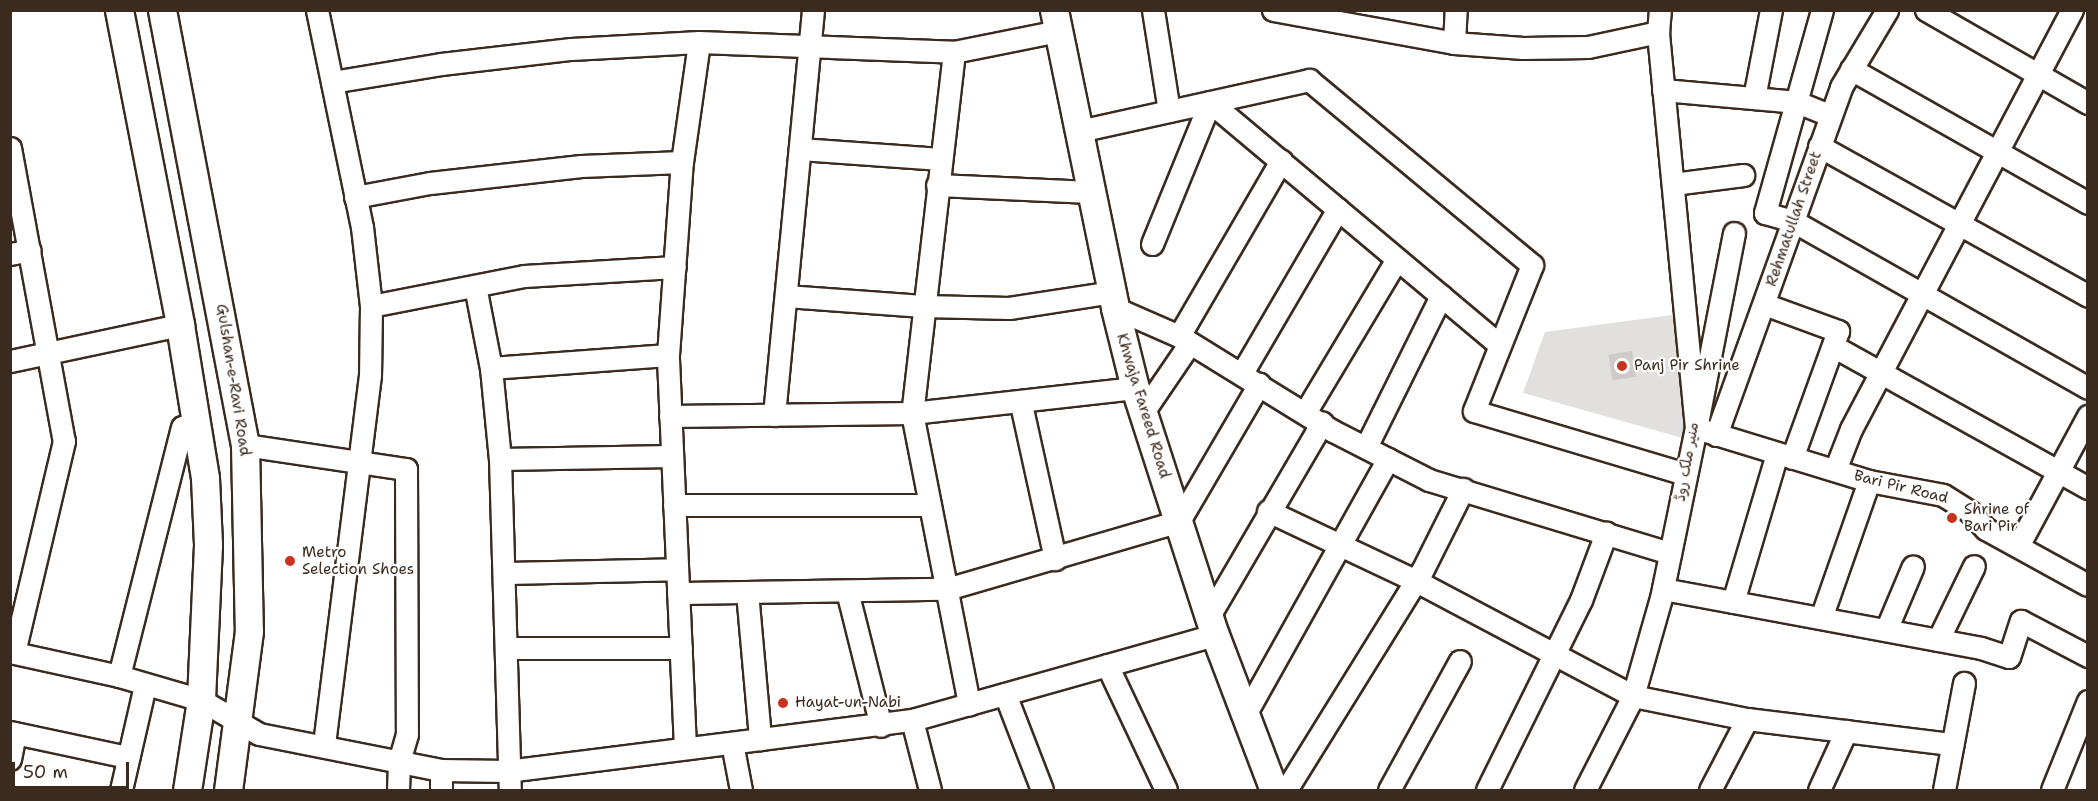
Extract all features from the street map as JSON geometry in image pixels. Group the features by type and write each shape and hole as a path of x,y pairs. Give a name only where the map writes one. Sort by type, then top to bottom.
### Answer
{"main road":[{"path":"119,10 198,423 208,515 201,700 187,790"},
{"name":"Gulshan-e-Ravi Road","path":"162,10 245,445 249,631 239,724 228,790"},
{"name":"Khwaja Fareed Road","path":"1056,21 1113,300 1139,400 1212,625 1274,790"}],"street":[{"path":"317,10 355,197 371,306 370,375 324,746"},
{"path":"774,415 813,10"},
{"path":"1153,10 1168,111"},
{"path":"1273,10 1454,43 1588,47 1658,32"},
{"path":"1454,43 1456,10"},
{"name":"منیر ملک روڈ","path":"1585,790 1633,696 1663,589 1686,474 1706,432 1673,184 1658,32 1660,10"},
{"path":"1754,98 1771,10"},
{"path":"1822,10 1765,213 1793,221 2088,388"},
{"name":"Rehmatullah Street","path":"1706,432 1764,304 1830,115 1851,69 1887,10"},
{"path":"1926,10 2088,103"},
{"path":"1835,471 1851,429 2041,76 2072,10"},
{"path":"332,82 441,64 571,49 699,42 954,52 1056,21"},
{"path":"685,748 669,355 682,162 699,42"},
{"path":"954,52 922,306 912,413 969,704"},
{"path":"1851,69 2088,203"},
{"path":"1079,131 1309,80 1532,265 1474,411 1686,474"},
{"path":"1663,90 1797,102 1830,115"},
{"path":"1210,102 1500,345"},
{"path":"1152,244 1210,102"},
{"path":"1820,146 2088,296"},
{"path":"800,149 941,159"},
{"path":"11,155 20,252 49,355 64,441 12,652 119,676 201,700 259,734 399,762 441,780 509,781 685,748 881,726 912,720 1107,665 1212,625 1314,417 1397,259"},
{"path":"670,416 912,413 1021,404 1139,400 1184,340 1281,161"},
{"path":"355,197 430,183 581,166 682,162"},
{"path":"1673,184 1743,175"},
{"path":"937,185 1091,192"},
{"path":"678,593 946,589 1179,521 1338,209"},
{"path":"1706,432 1734,233"},
{"path":"371,306 524,276 675,267"},
{"path":"475,286 491,368 500,459 506,573 509,781"},
{"path":"786,296 922,306 1009,308 1113,300 1366,447 1429,480 1670,553"},
{"path":"1366,447 1442,296"},
{"path":"1733,602 1784,455 1838,331 1764,304"},
{"path":"10,361 49,355 180,325"},
{"path":"1833,345 2088,488"},
{"path":"491,368 669,355"},
{"path":"1021,404 1055,559"},
{"path":"2018,546 2056,469 2088,416"},
{"path":"119,676 182,427 198,423"},
{"name":"Bari Pir Road","path":"1706,432 1869,481 1943,495 1969,511 1986,529 2088,585"},
{"path":"245,445 406,469 407,734 399,762 398,790"},
{"path":"500,459 672,456"},
{"path":"1246,713 1388,459"},
{"path":"1821,618 1869,481"},
{"path":"1286,790 1416,581 1463,489"},
{"path":"674,505 930,505"},
{"path":"1268,511 1416,581 1633,696 1747,719 1952,744"},
{"path":"1487,790 1581,600 1606,533"},
{"path":"1886,630 1913,566"},
{"path":"1938,640 1974,566"},
{"path":"506,573 677,569"},
{"path":"1663,589 1938,640 2008,657 2021,621 2088,656"},
{"path":"847,591 881,726"},
{"path":"747,592 760,739"},
{"path":"508,648 681,648"},
{"path":"1389,790 1460,661"},
{"path":"1107,665 1166,790"},
{"path":"1944,790 1964,683"},
{"path":"121,790 145,685"},
{"path":"1005,694 1042,790"},
{"path":"2052,790 2087,702"},
{"path":"1710,790 1747,719"},
{"path":"912,720 930,790"},
{"path":"1819,790 1846,731"},
{"path":"10,759 13,733 128,757"},
{"path":"732,742 741,790"}],"shaded area":[{"path":"1687,313 1693,441 1523,393 1545,332"}],"building":[{"name":"Panj Pir Shrine","path":"1632,351 1636,377 1612,380 1608,355"}],"place":[{"name":"Panj Pir Shrine","path":"1622,366"},
{"name":"Shrine of Bari Pir","path":"1952,518"},
{"name":"Metro Selection Shoes","path":"290,561"},
{"name":"Hayat-un-Nabi","path":"783,703"}]}
